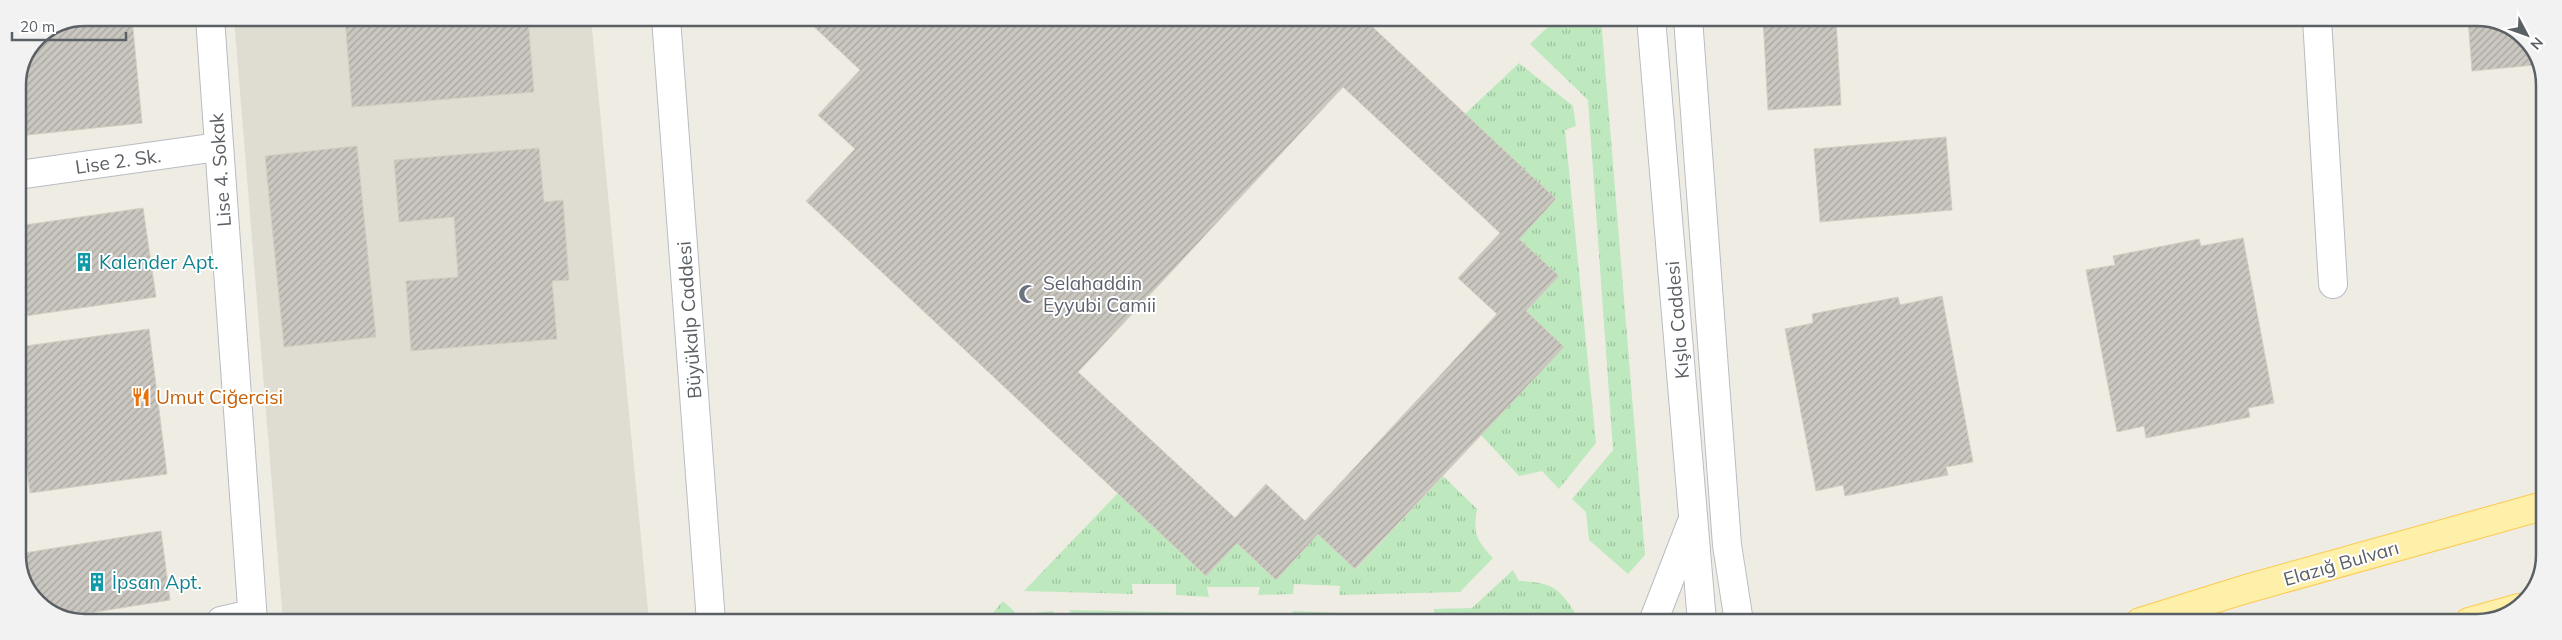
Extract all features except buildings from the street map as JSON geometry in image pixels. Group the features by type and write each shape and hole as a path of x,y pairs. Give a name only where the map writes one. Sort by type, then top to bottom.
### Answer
{"main road":[{"name":"Elazığ Bulvarı","path":"2166,614 2246,589 2536,508"}],"street":[{"name":"Lise 4. Sokak","path":"210,26 253,614"},
{"name":"Büyükalp Caddesi","path":"667,26 711,614"},
{"name":"Kışla Caddesi","path":"1652,26 1701,614"},
{"path":"1689,26 1727,545 1737,614"},
{"path":"2317,26 2334,284"},
{"name":"Lise 2. Sk.","path":"26,174 218,146"},
{"path":"1656,614 1694,518"}],"shaded area":[{"path":"235,26 592,26 648,614 282,614"}],"green space":[{"path":"1549,26 1602,26 1645,555 1628,574 1589,540 1586,512 1572,499 1613,450 1588,100 1530,44"},
{"path":"1519,63 1573,106 1576,126 1565,130 1596,443 1559,489 1542,471 1519,476 1481,435 1526,311 1559,276 1519,239 1556,199 1465,114"},
{"path":"1443,476 1477,509 1475,525 1477,536 1493,558 1460,592 1339,595 1340,586 1294,584 1293,594 1258,595 1260,587 1207,587 1209,597 1176,595 1176,584 1132,584 1133,594 1024,591 1118,493 1237,543 1276,580 1318,534 1356,569"},
{"path":"1513,570 1519,581 1543,584 1557,591 1576,614 1434,614 1434,609 1472,608"},
{"path":"1003,601 1015,612 1013,614 992,614"},
{"path":"1069,610 1275,614 1072,614"},
{"path":"1053,611 1055,614 1032,614"},
{"path":"1293,611 1368,614 1291,614"}],"place":[{"name":"Kalender Apt.","path":"84,262"},
{"name":"Selahaddin Eyyubi Camii","path":"1028,294"},
{"name":"Umut Ciğercisi","path":"141,397"},
{"name":"İpsan Apt.","path":"97,582"}]}
